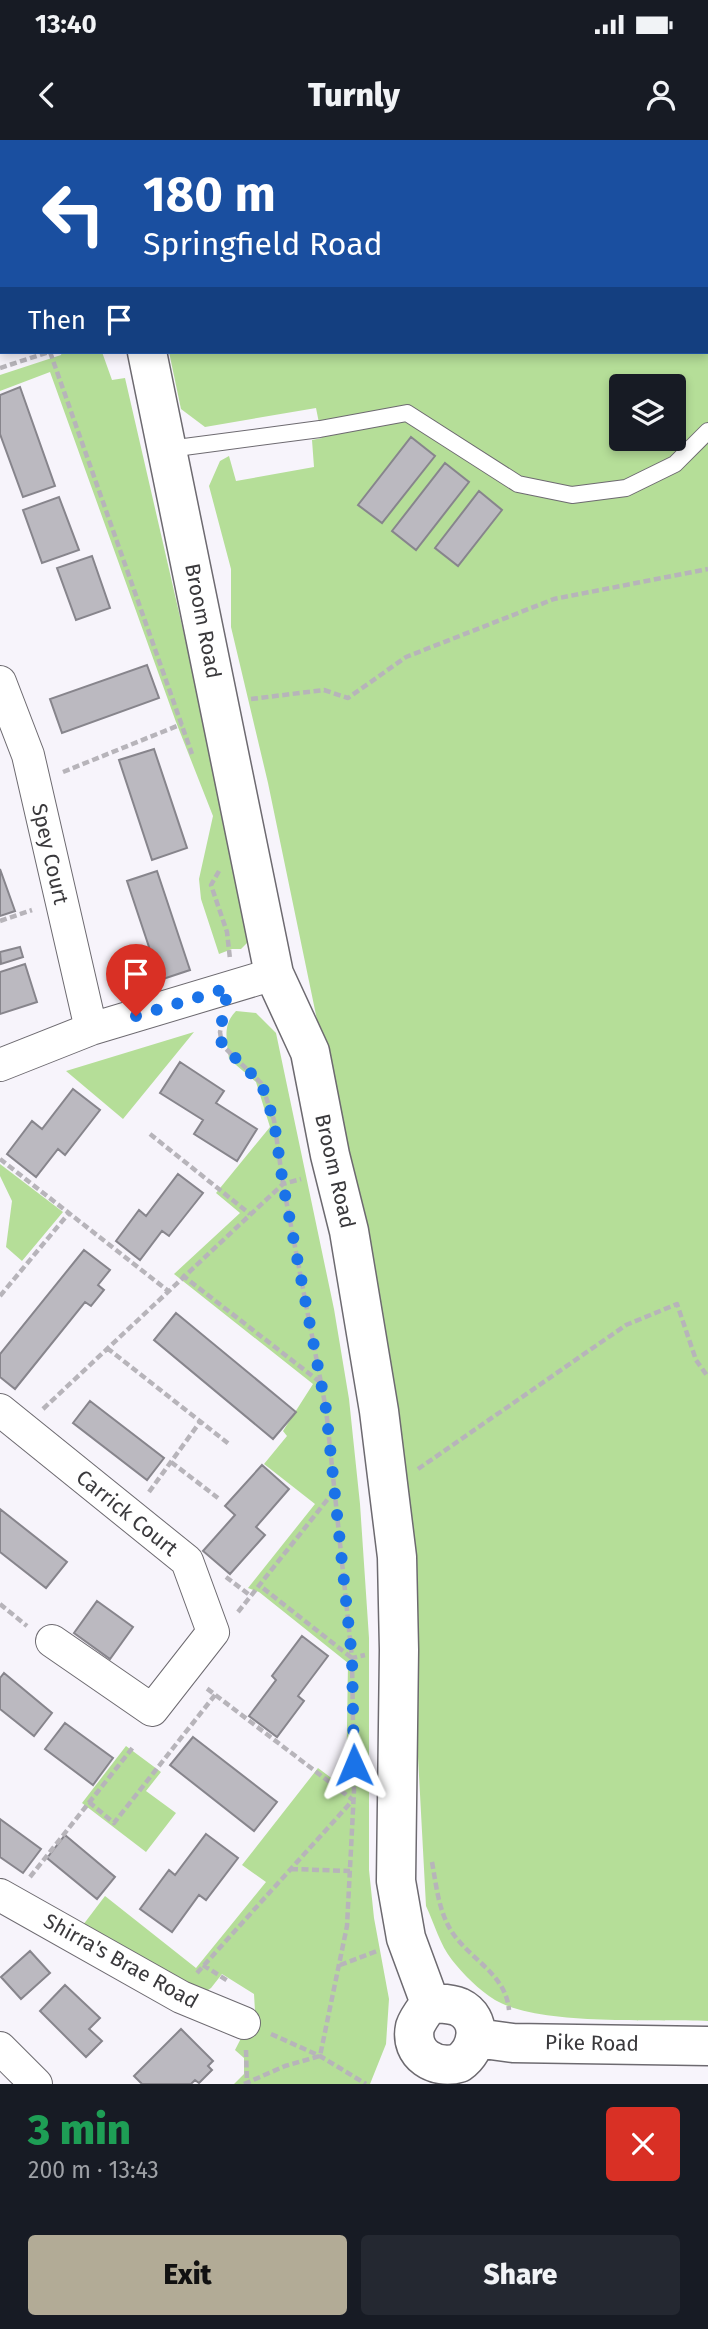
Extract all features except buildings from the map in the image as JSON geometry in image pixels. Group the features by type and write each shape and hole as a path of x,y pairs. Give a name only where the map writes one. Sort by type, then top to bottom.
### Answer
{"street":[{"name":"Broom Road","path":"147,354 169,449 274,974 310,1052 330,1155 349,1231 397,1557 397,1881 406,1938 430,2003"},
{"name":"Spey Court","path":"0,682 27,755 91,1029"},
{"path":"0,1065 91,1029 274,974"},
{"name":"Carrick Court","path":"8,1416 187,1561 213,1632 152,1710 52,1641"},
{"name":"Shirra's Brae Road","path":"6,1898 181,1997 244,2023"},
{"path":"430,2003 450,2004 467,2012 473,2020 477,2038 468,2057 459,2063 421,2072 415,2038 418,2020 430,2003"},
{"name":"Pike Road","path":"477,2038 513,2043 708,2046"},
{"path":"0,2048 32,2083"}],"lane":[{"path":"169,449 320,429 407,413 518,484 572,495 626,488 675,464 708,431"}],"path":[{"path":"0,369 44,354"},
{"path":"51,354 195,764"},
{"path":"219,703 324,690 348,698 406,657 554,599 708,569"},
{"path":"34,784 182,724"},
{"path":"221,863 211,885 227,932 230,961 220,1032 222,1045 261,1083 274,1121 283,1184 321,1383 352,1658 353,1800 347,1926 320,2056"},
{"path":"150,1134 250,1214"},
{"path":"0,1159 167,1290"},
{"path":"8,1416 33,1418 283,1184 307,1178"},
{"path":"0,1296 69,1213"},
{"path":"183,1275 321,1383"},
{"path":"388,1489 626,1325 677,1304 696,1360 708,1377"},
{"path":"107,1348 229,1444"},
{"path":"131,1516 200,1422"},
{"path":"171,1462 218,1498"},
{"path":"235,1616 335,1489"},
{"path":"260,1585 352,1658 399,1650"},
{"path":"182,1670 353,1800"},
{"path":"89,1802 114,1823 215,1695"},
{"path":"6,1898 134,1746"},
{"path":"181,1997 202,1965 353,1800"},
{"path":"430,1850 441,1911 457,1940 490,1969 508,1999"},
{"path":"290,1869 350,1871"},
{"path":"244,2023 320,2056 366,2084"},
{"path":"244,2084 285,2066 320,2056"}],"green space":[{"path":"103,354 112,380 125,378 227,821 249,941 241,949 219,954 201,899 199,879 213,816 176,722 50,372 0,391 0,375 61,355"},
{"path":"169,354 708,354 708,2021 567,2018 515,2008 495,2000 456,1965 441,1941 426,1906 400,1421 268,783 231,627 231,569 209,486 220,461 229,456 236,481 314,467 312,440 322,438 316,408 205,427 181,409"},
{"path":"236,1011 256,1013 276,1033 334,1309 349,1399 360,1504 369,1638 369,1870 374,1918 389,1999 386,2044 370,2084 234,2084 244,2074 244,2058 235,2050 255,2011 254,1994 222,1974 211,1988 202,1994 83,1925 105,1896 196,1968 266,1882 242,1865 318,1768 346,1789 348,1663 259,1592 248,1588 315,1504 264,1464 287,1436 283,1431 313,1384 174,1274 240,1213 216,1193 270,1127 256,1082 229,1059 227,1028"},
{"path":"194,1032 123,1119 66,1071"},
{"path":"0,1164 63,1212 22,1261 6,1247 12,1201 0,1176"},
{"path":"126,1746 161,1772 146,1791 176,1813 146,1852 82,1803"}],"route":[{"path":"136,1016 228,988 220,1032 222,1045 261,1083 274,1121 283,1184 326,1409 352,1658 354,1765"}]}
